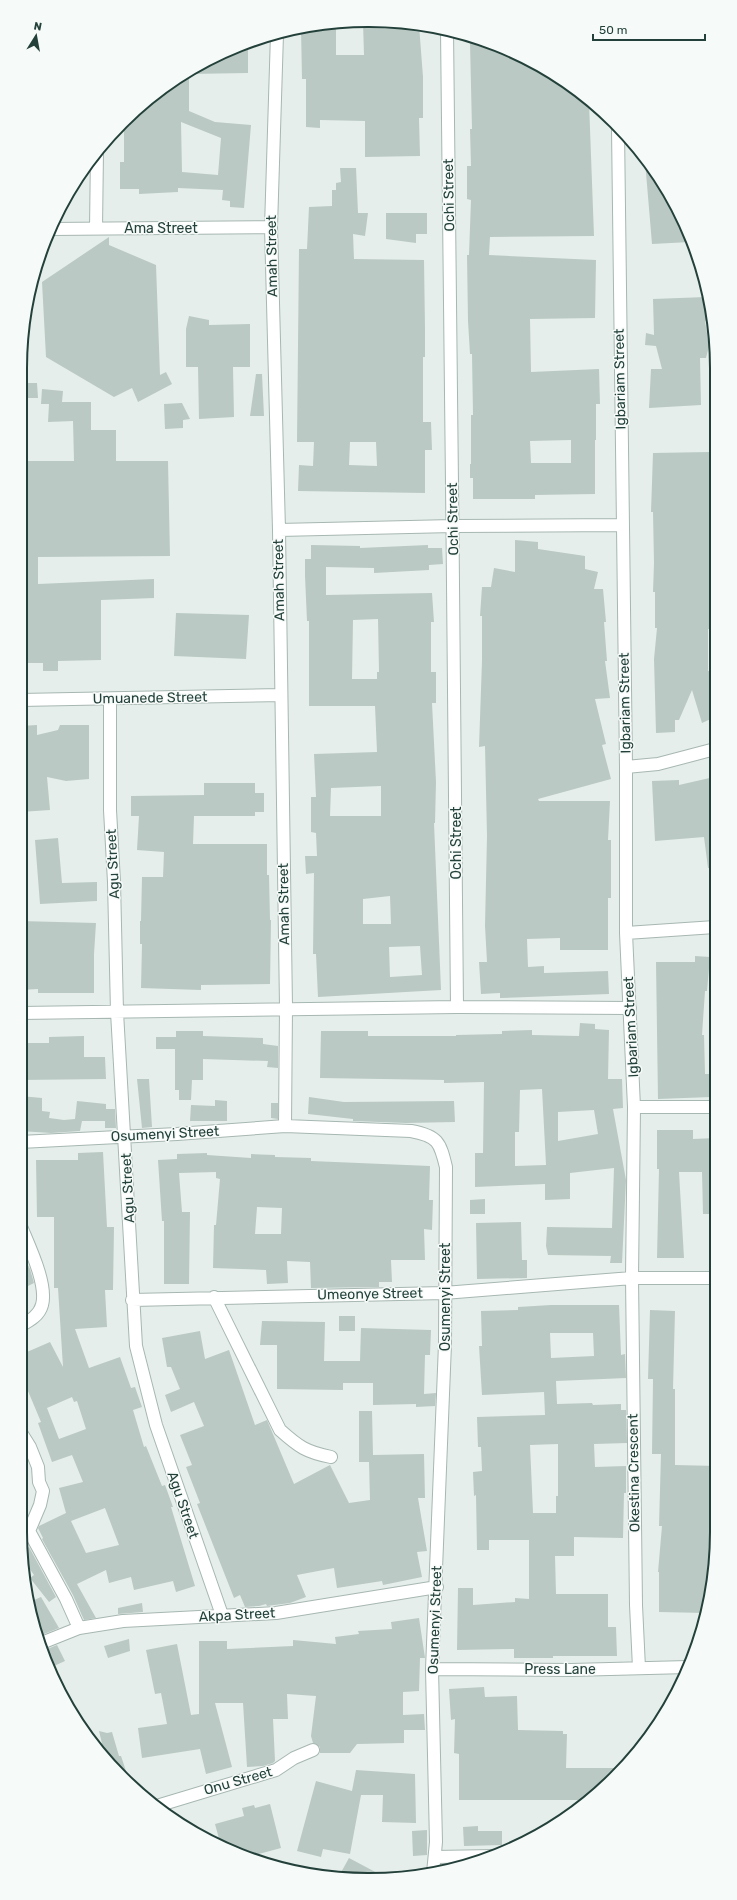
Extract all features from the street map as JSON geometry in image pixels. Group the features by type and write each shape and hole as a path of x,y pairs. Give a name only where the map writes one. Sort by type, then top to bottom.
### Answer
{"street":[{"name":"Ochi Street","path":"447,37 457,1007"},
{"name":"Amah Street","path":"277,40 271,227 279,530 286,1010 285,1126"},
{"name":"Igbariam Street","path":"618,136 626,768 626,933 634,1107 632,1278"},
{"path":"96,228 97,163"},
{"name":"Ama Street","path":"57,229 271,227"},
{"path":"279,530 453,526 622,525"},
{"name":"Umuanede Street","path":"27,700 281,695"},
{"name":"Agu Street","path":"110,699 110,810 114,882 117,1012 129,1195 132,1300 136,1346 156,1425 222,1615"},
{"path":"626,768 658,764 710,751"},
{"path":"626,933 710,927"},
{"path":"27,1013 457,1007 630,1008"},
{"path":"634,1107 710,1108"},
{"name":"Osumenyi Street","path":"27,1142 177,1134 285,1126 411,1131 424,1133 441,1146 446,1168 444,1293 445,1344 437,1587 432,1669 436,1802 434,1866"},
{"path":"27,1242 38,1270 43,1298 42,1305 35,1316 27,1321"},
{"name":"Umeonye Street","path":"132,1300 444,1293 632,1278 710,1278"},
{"name":"Okestina Crescent","path":"632,1278 636,1605 639,1668"},
{"path":"214,1297 280,1430 295,1444 311,1453 331,1457"},
{"path":"27,1442 38,1467 39,1482 43,1491 40,1506 27,1526"},
{"path":"27,1531 32,1537 66,1599 79,1628"},
{"name":"Akpa Street","path":"45,1642 79,1628 123,1621 276,1613 437,1587"},
{"name":"Press Lane","path":"432,1669 571,1670 682,1667"},
{"name":"Onu Street","path":"164,1804 276,1770 294,1758 313,1750"},
{"path":"435,1857 473,1856"}],"building":[{"path":"363,27 419,31 423,77 423,118 419,118 420,156 365,157 365,121 320,120 320,128 306,127 306,79 302,79 301,34 336,29 336,55 364,55"},
{"path":"470,43 520,62 558,85 589,108 594,236 490,237 489,255 596,260 595,318 530,319 531,372 599,369 600,404 596,404 595,494 535,495 535,499 473,499 473,478 470,478 471,415 473,415 472,354 470,354 468,321 467,255 469,255 471,200 467,199 467,166 471,166 470,129 472,129","holes":["571,440 571,463 531,463 530,441"]},
{"path":"248,49 248,73 197,74 217,62"},
{"path":"189,79 189,111 215,122 251,125 244,208 230,207 230,201 222,200 223,190 178,188 178,192 139,194 139,189 120,189 120,162 124,162 124,130 161,98","holes":["181,122 221,138 218,175 182,172"]},
{"path":"340,168 356,168 358,213 368,213 365,236 353,234 354,259 424,260 425,357 423,357 423,422 431,422 432,450 425,450 425,493 298,491 299,465 313,466 314,442 297,442 299,249 307,249 309,207 332,206 332,190 336,190 336,183 341,182","holes":["350,442 376,442 377,466 349,465"]},
{"path":"646,170 675,217 686,242 652,244"},
{"path":"386,213 427,213 427,234 416,234 416,243 386,239"},
{"path":"109,237 109,245 156,265 160,375 166,372 172,384 138,402 132,388 114,397 46,357 42,282"},
{"path":"702,297 709,346 706,358 700,358 701,405 649,408 651,369 662,369 656,346 645,345 646,333 654,335 653,299"},
{"path":"189,316 209,320 209,325 250,324 250,367 233,367 234,417 199,419 198,367 186,367 186,329"},
{"path":"256,374 262,374 264,416 250,416"},
{"path":"27,383 37,383 38,398 27,398"},
{"path":"42,389 63,391 62,402 91,402 91,430 116,430 116,461 168,461 170,556 38,557 38,584 154,579 154,598 101,600 101,660 58,661 58,671 43,671 43,663 27,663 27,461 74,461 73,421 48,422 49,404 41,404"},
{"path":"182,403 190,419 183,420 183,428 165,429 164,404"},
{"path":"710,452 710,629 708,629 708,671 710,671 710,719 702,723 692,690 679,720 675,720 675,732 656,733 654,659 657,628 655,628 655,592 653,592 653,512 651,512 653,453"},
{"path":"515,540 538,542 538,549 585,556 585,569 598,572 594,589 603,589 606,622 604,622 607,661 605,661 610,698 595,699 606,744 602,745 611,779 538,799 539,801 610,801 608,840 611,840 611,898 608,898 608,950 560,950 560,938 527,939 528,967 544,966 544,973 608,971 609,994 500,998 500,993 481,994 479,962 487,962 485,926 487,836 485,746 479,747 482,661 482,616 480,616 482,587 491,587 494,568 515,572"},
{"path":"311,545 360,546 360,548 428,545 428,548 442,548 443,564 429,565 429,570 374,573 374,568 326,567 326,595 432,593 434,622 431,622 431,672 436,672 436,703 432,703 436,782 434,823 441,990 318,997 316,954 313,954 314,873 306,874 305,856 317,856 316,833 311,832 311,797 316,797 314,754 377,752 375,706 309,706 309,621 307,621 305,559 311,559","holes":["378,619 379,672 377,672 377,679 352,679 353,620","381,786 381,816 330,816 331,788","390,896 391,924 363,924 363,899","420,946 422,975 390,977 389,947"]},
{"path":"176,613 249,615 246,659 174,656"},
{"path":"37,725 37,735 58,730 60,725 89,725 89,779 66,781 47,777 50,810 27,812 27,726"},
{"path":"710,778 710,868 708,868 704,837 655,841 652,781 679,780 679,785"},
{"path":"204,783 255,783 255,793 264,793 264,812 255,812 255,816 194,816 193,844 267,844 267,875 269,875 271,920 270,984 201,985 201,990 141,988 142,944 140,944 140,921 142,877 163,877 164,852 137,850 139,816 131,816 131,796 204,795"},
{"path":"58,838 62,883 97,882 97,901 40,904 35,840"},
{"path":"27,921 96,923 94,993 38,993 38,989 27,990"},
{"path":"695,956 710,957 707,991 705,991 702,1035 704,1035 705,1074 710,1074 710,1097 658,1099 656,962 695,962"},
{"path":"580,1023 595,1024 595,1029 609,1030 608,1079 622,1079 623,1108 613,1109 626,1180 622,1263 610,1263 611,1256 548,1255 546,1246 547,1227 612,1228 614,1168 570,1173 570,1199 545,1200 545,1184 475,1187 475,1153 483,1153 484,1082 444,1083 444,1080 320,1078 321,1031 368,1031 368,1036 456,1036 502,1034 502,1031 532,1030 532,1035 579,1036","holes":["542,1089 546,1165 515,1166 515,1132 519,1132 520,1090","594,1110 598,1134 558,1141 558,1112"]},
{"path":"176,1031 203,1031 203,1036 263,1038 263,1044 278,1046 278,1068 267,1067 268,1061 203,1059 203,1080 192,1080 191,1100 179,1100 179,1090 175,1090 175,1049 156,1049 156,1037 176,1037"},
{"path":"84,1036 84,1057 105,1057 106,1079 27,1080 27,1043 49,1043 49,1037"},
{"path":"137,1079 149,1079 152,1127 142,1128"},
{"path":"27,1097 42,1098 42,1111 50,1112 49,1118 64,1120 75,1119 77,1101 106,1104 106,1109 115,1109 116,1128 105,1128 105,1121 82,1121 80,1131 51,1133 27,1131"},
{"path":"309,1097 344,1102 454,1101 455,1122 406,1123 353,1121 353,1119 308,1114"},
{"path":"215,1100 227,1101 227,1121 190,1121 191,1105 215,1106"},
{"path":"271,1103 278,1103 278,1119 271,1118"},
{"path":"657,1130 693,1130 693,1139 710,1138 710,1214 703,1214 702,1172 679,1172 684,1258 657,1258 659,1169 657,1169"},
{"path":"103,1152 107,1227 114,1227 113,1290 105,1290 107,1327 75,1329 89,1368 120,1357 131,1388 135,1387 142,1407 133,1410 144,1447 146,1446 162,1486 165,1485 173,1507 171,1507 195,1586 176,1592 173,1581 134,1590 131,1577 109,1583 106,1570 77,1584 96,1618 84,1620 73,1595 42,1539 43,1538 38,1528 39,1526 66,1513 59,1488 83,1482 72,1455 52,1462 38,1423 41,1422 27,1389 27,1352 50,1342 63,1367 58,1288 54,1288 54,1217 37,1217 36,1160 78,1160 78,1153","holes":["72,1397 74,1402 77,1401 86,1429 59,1439 47,1408","105,1508 119,1545 86,1553 71,1521"]},
{"path":"207,1153 207,1155 251,1158 251,1154 275,1155 275,1157 311,1158 311,1161 430,1166 429,1200 433,1200 432,1230 424,1229 425,1260 391,1260 392,1282 379,1282 379,1287 311,1288 310,1262 287,1261 288,1283 267,1284 266,1270 213,1268 214,1225 216,1225 220,1179 216,1178 216,1172 179,1173 182,1212 190,1212 189,1284 164,1284 164,1221 162,1221 158,1160 177,1159 177,1154","holes":["257,1207 282,1208 281,1234 255,1234"]},
{"path":"485,1199 485,1214 470,1214 470,1200"},
{"path":"521,1222 522,1260 527,1260 527,1278 477,1279 476,1223"},
{"path":"27,1263 30,1269 34,1283 27,1286"},
{"path":"551,1305 619,1305 621,1355 625,1354 626,1378 556,1381 557,1404 621,1404 621,1410 626,1410 627,1443 594,1444 595,1467 626,1466 623,1538 574,1537 574,1556 555,1556 556,1594 608,1594 608,1627 616,1627 617,1656 553,1656 553,1658 514,1658 514,1649 457,1650 458,1588 473,1588 473,1605 515,1602 515,1598 529,1599 529,1540 489,1540 489,1550 477,1550 476,1495 474,1496 473,1472 482,1471 481,1447 478,1447 477,1417 545,1415 544,1392 482,1395 479,1346 482,1346 481,1311 518,1310 518,1307","holes":["550,1333 593,1333 594,1356 551,1358","558,1444 558,1496 556,1496 556,1513 533,1513 530,1445"]},
{"path":"650,1310 675,1311 673,1389 675,1389 675,1465 710,1466 709,1554 707,1576 700,1613 659,1612 658,1572 662,1526 659,1526 661,1454 652,1454 653,1379 648,1379"},
{"path":"339,1316 355,1316 355,1331 339,1331"},
{"path":"262,1321 325,1322 324,1361 360,1361 361,1328 431,1330 430,1355 425,1355 424,1394 436,1393 435,1406 416,1407 416,1404 373,1405 373,1383 343,1383 343,1390 277,1389 277,1345 260,1345"},
{"path":"200,1331 205,1359 229,1350 255,1425 267,1420 294,1484 330,1465 349,1503 370,1500 369,1462 359,1462 359,1411 372,1411 373,1455 424,1454 425,1498 418,1498 427,1551 417,1552 422,1577 383,1585 382,1581 337,1588 334,1568 297,1575 306,1597 290,1603 245,1607 240,1595 234,1598 197,1504 200,1503 186,1467 192,1465 180,1435 204,1426 194,1402 171,1412 165,1395 180,1389 171,1367 167,1367 162,1338"},
{"path":"29,1547 56,1597 49,1602 30,1579 34,1575 29,1568 28,1548"},
{"path":"41,1597 59,1628 43,1634 34,1600"},
{"path":"142,1603 143,1612 118,1614 118,1608"},
{"path":"419,1618 425,1658 420,1658 419,1691 403,1692 403,1715 424,1714 425,1730 404,1730 404,1743 357,1744 350,1753 320,1753 320,1747 313,1743 311,1736 316,1696 287,1694 288,1719 273,1719 275,1761 273,1763 263,1766 247,1767 243,1703 215,1703 232,1767 206,1774 200,1749 142,1758 138,1728 167,1724 161,1693 155,1694 146,1650 177,1644 191,1715 199,1714 199,1641 227,1641 227,1649 293,1646 293,1640 336,1644 335,1637 359,1634 358,1631 392,1629 391,1622"},
{"path":"129,1639 130,1651 108,1658 104,1646"},
{"path":"57,1645 65,1661 55,1666 48,1649"},
{"path":"484,1687 485,1697 517,1696 518,1730 563,1731 563,1734 567,1734 566,1768 615,1768 594,1788 579,1800 459,1800 459,1754 454,1753 455,1719 451,1720 449,1689"},
{"path":"99,1731 107,1733 112,1732 119,1756 121,1756 126,1772 112,1757 102,1744"},
{"path":"356,1770 415,1774 416,1823 382,1822 383,1795 361,1795 350,1854 323,1849 321,1857 297,1851 316,1781 352,1791"},
{"path":"270,1804 281,1848 257,1854 219,1839 215,1824 244,1816 242,1808 254,1805 255,1808"},
{"path":"478,1826 478,1831 502,1831 502,1845 464,1846 463,1827"},
{"path":"427,1830 427,1855 413,1856 412,1831"},
{"path":"349,1858 377,1873 368,1873 341,1872"}]}
